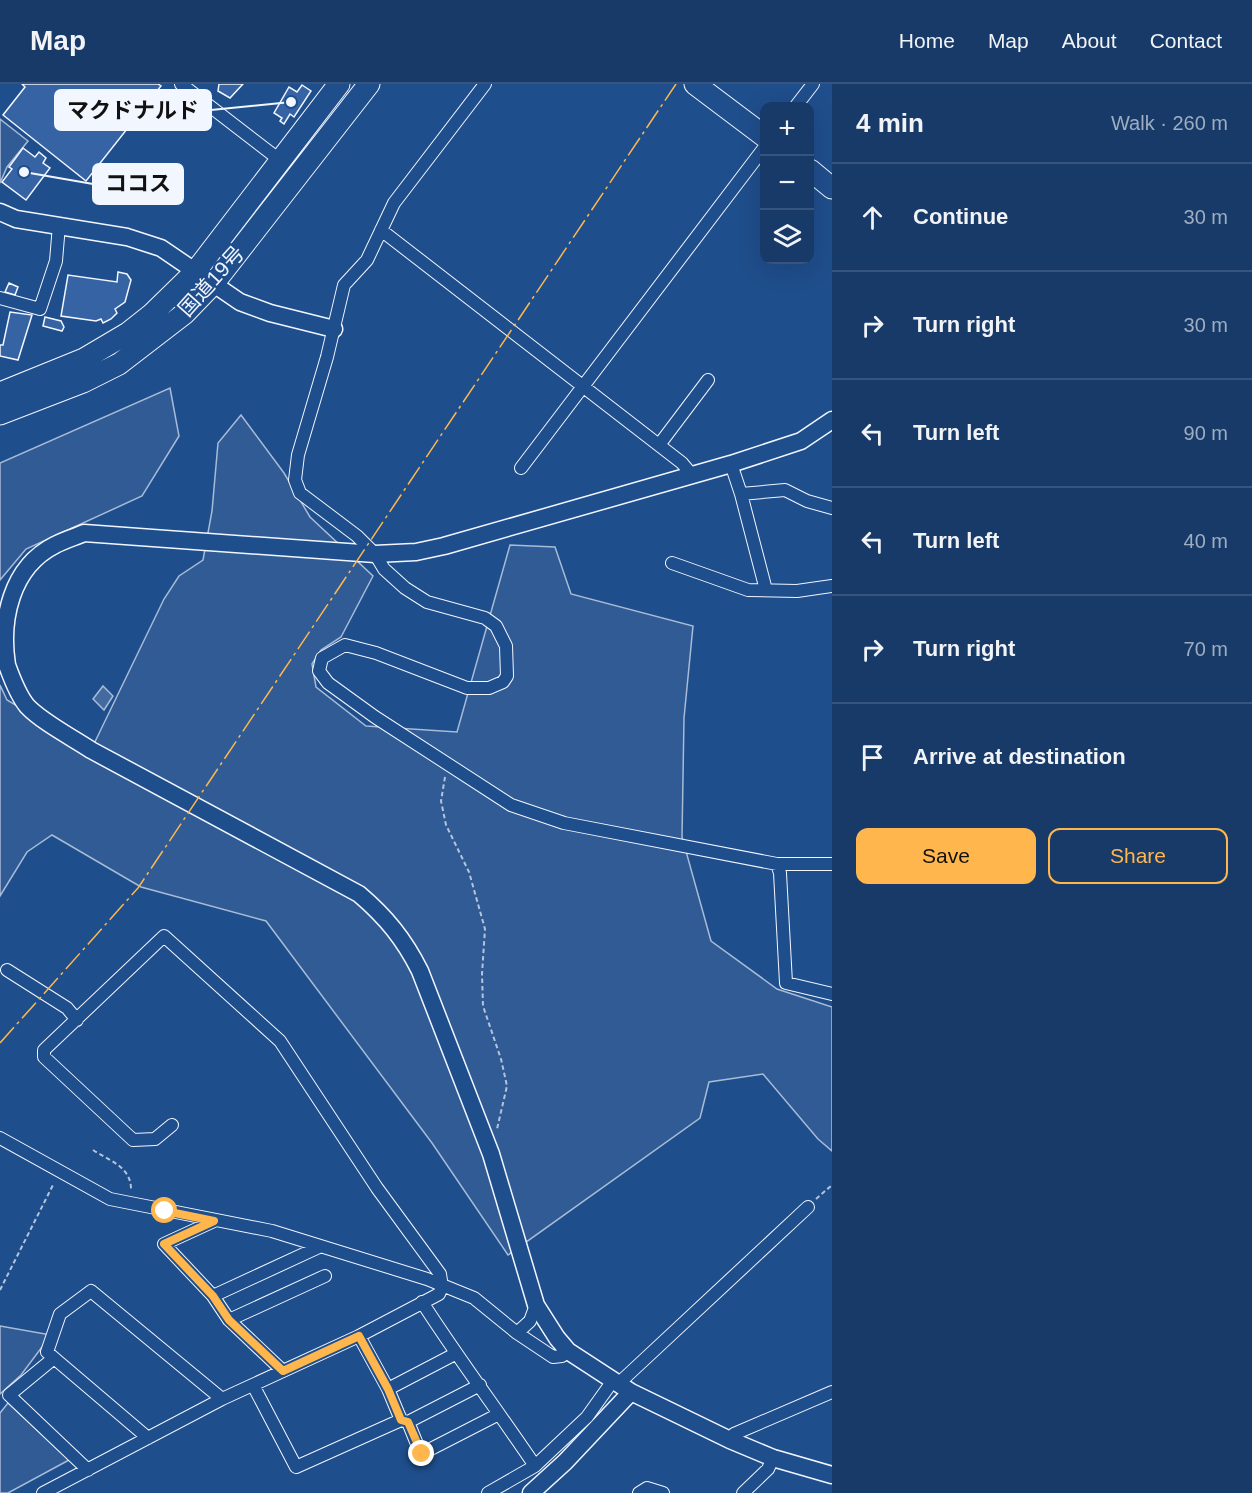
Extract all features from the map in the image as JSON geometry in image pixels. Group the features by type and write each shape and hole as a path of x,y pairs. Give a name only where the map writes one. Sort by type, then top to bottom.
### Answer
{"highway":[{"name":"国道19号","path":"0,393 84,359 128,333 152,314 195,272 339,84"},
{"name":"国道19号","path":"0,414 83,382 118,364 183,314 214,283 369,84"},
{"path":"695,84 760,132"},
{"path":"814,173 832,188"}],"street":[{"path":"181,84 281,161"},
{"path":"485,84 394,203 366,260 344,285 334,329 298,455 296,488 350,530 375,554 384,569 427,602 485,618 496,626 504,638 507,676 502,682 489,688 455,685 356,646 345,645 328,652 319,662 319,671 328,683 451,767 511,806 532,814 564,823 777,864 832,864"},
{"path":"799,102 813,84"},
{"path":"521,468 760,155"},
{"path":"0,212 16,219 138,240 161,248 240,302 255,309 334,329"},
{"path":"0,297 40,309 56,261 59,225"},
{"path":"381,230 659,445 692,475"},
{"path":"659,445 708,380"},
{"path":"832,420 801,441 731,464 416,552 375,554 84,532 53,545 29,565 10,589 2,616 0,647 6,678 28,706 91,750 359,894 385,916 406,944 420,970 490,1154 536,1305 568,1352 620,1386 730,1440 773,1458 832,1475"},
{"path":"731,464 766,590"},
{"path":"741,494 784,490 807,501 832,508"},
{"path":"672,564 748,590 796,591 832,586"},
{"path":"777,864 781,884 786,983 832,993"},
{"path":"43,1493 222,1399 359,1336 439,1294 442,1287 440,1274 376,1188 280,1041 164,936 44,1050 44,1056 134,1140 154,1139 172,1125"},
{"path":"7,970 67,1008 77,1020"},
{"path":"0,1138 110,1199 272,1231 427,1280 474,1298 517,1333 553,1357 562,1356 568,1352"},
{"path":"488,1493 535,1466 808,1207"},
{"path":"214,1221 164,1244 213,1296 229,1320 283,1371"},
{"path":"213,1296 320,1247"},
{"path":"229,1320 325,1276"},
{"path":"148,1438 47,1352 60,1314 91,1291 222,1399"},
{"path":"422,1302 455,1354 480,1385 535,1466"},
{"path":"517,1333 530,1321 536,1305"},
{"path":"359,1336 422,1454 499,1414"},
{"path":"388,1389 455,1354"},
{"path":"54,1358 9,1395 88,1470"},
{"path":"253,1385 296,1467 404,1421 480,1385"},
{"path":"531,1493 565,1462 620,1386"},
{"path":"730,1440 734,1434 832,1392"},
{"path":"743,1493 768,1468 773,1458"},
{"path":"639,1493 647,1488 663,1493"}],"path":[{"path":"451,767 442,783 442,811 450,838 469,872 485,929 482,975 483,1006 507,1086 490,1154"},
{"path":"93,1150 128,1173 132,1182 131,1204"},
{"path":"0,1290 60,1171"},
{"path":"808,1207 832,1185"}],"shaded area":[{"path":"0,119 28,141 7,167 0,183"},
{"path":"170,388 179,436 142,496 26,549 0,580 0,463"},
{"path":"241,415 284,473 310,517 373,576 341,637 321,650 312,664 316,687 366,726 457,732 510,545 555,547 571,594 693,626 684,718 682,837 711,941 777,989 832,1007 832,1151 818,1139 763,1074 709,1082 700,1118 508,1255 432,1143 266,921 141,887 52,835 27,852 0,896 0,685 7,700 91,750 164,599 179,576 203,560 212,511 218,443"},
{"path":"103,686 113,696 104,710 93,699"},
{"path":"0,1326 51,1335 21,1375 0,1394"},
{"path":"8,1403 69,1460 8,1493 0,1493 0,1413"}],"building":[{"path":"22,84 158,84 161,86 86,181 3,115 25,87"},
{"path":"219,84 243,84 230,98 218,91"},
{"path":"302,85 311,91 294,117 290,114 284,124 280,121 282,118 274,113 289,87 297,92"},
{"path":"23,148 35,157 39,152 46,158 43,163 50,168 26,200 2,182 12,169 9,167"},
{"path":"118,272 127,274 131,280 125,302 115,309 117,313 111,319 103,323 101,319 96,321 61,316 68,275 117,282"},
{"path":"9,283 18,287 15,295 5,292"},
{"path":"10,312 32,315 18,360 0,356 0,345 3,345"},
{"path":"45,317 61,321 64,327 62,331 43,326"}],"power":[{"path":"0,1043 138,888 676,84"}],"place":[{"name":"マクドナルド","path":"291,102"},
{"name":"ココス","path":"24,172"}],"route":[{"path":"165,1211 214,1221 164,1244 213,1296 229,1320 283,1371 359,1336 388,1389 401,1420 408,1422 422,1454"}]}
